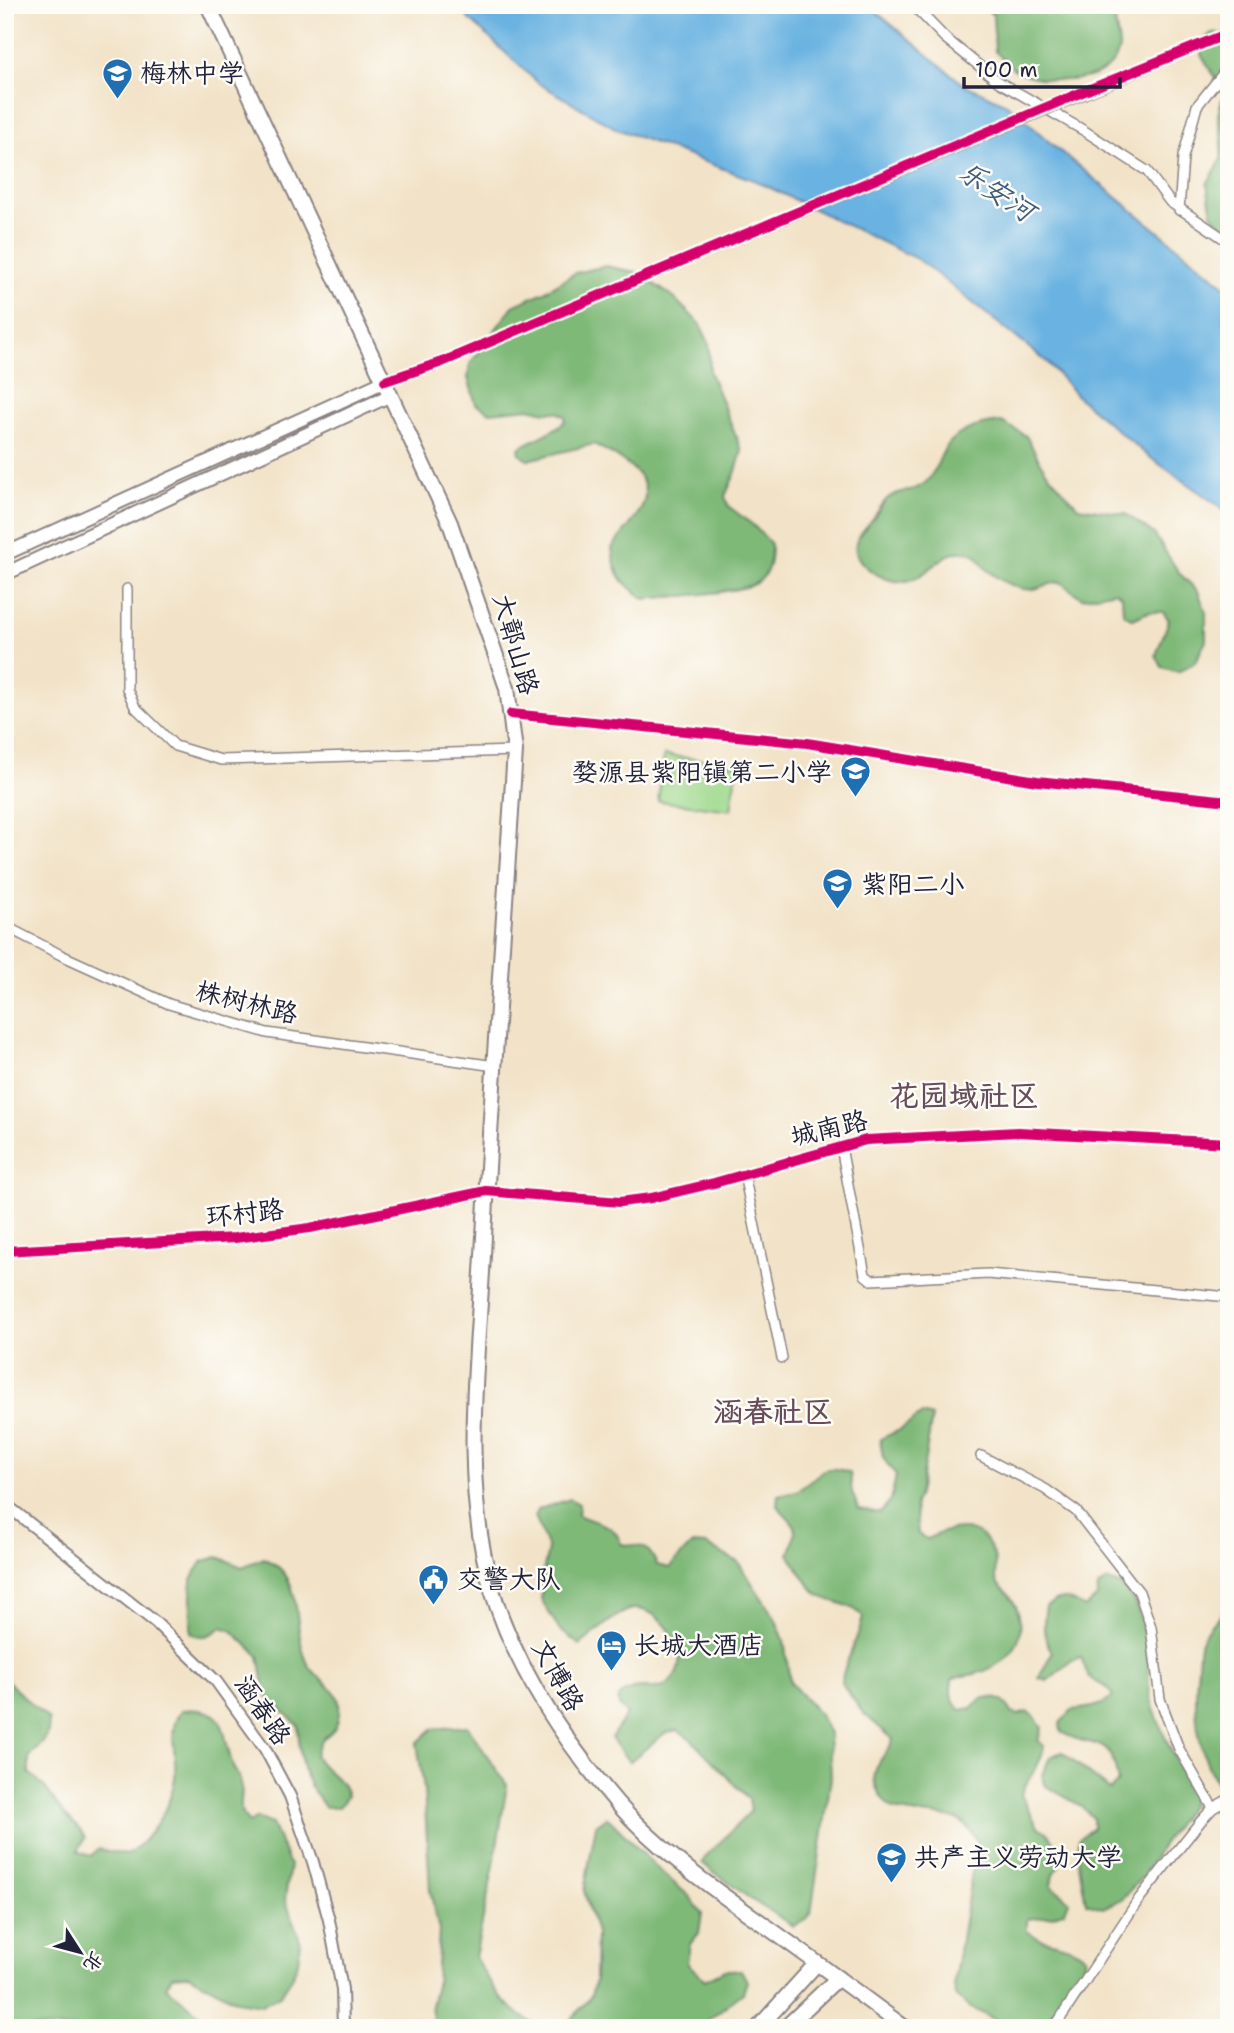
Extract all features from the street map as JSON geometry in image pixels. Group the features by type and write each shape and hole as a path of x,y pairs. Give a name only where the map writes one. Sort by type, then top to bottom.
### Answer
{"main road":[{"name":"大鄣山路","path":"208,5 385,381 459,549 507,688 515,751 486,1191"},
{"path":"5,554 385,381"},
{"path":"5,575 391,396"},
{"name":"文博路","path":"486,1191 475,1387 477,1518 492,1589 508,1635 530,1681 556,1724 619,1805 677,1862 905,2028"},
{"path":"758,2028 817,1963"},
{"path":"785,2028 838,1978"}],"street":[{"path":"914,5 945,38 999,82 1083,130 1147,172 1179,210 1229,242"},
{"path":"385,381 442,362 1229,33"},
{"path":"1179,210 1183,157 1197,106 1229,66"},
{"path":"127,589 127,688 135,706 175,746 221,760 515,751"},
{"path":"511,714 807,743 1037,781 1229,801"},
{"name":"株树林路","path":"5,926 61,955 169,1004 255,1029 495,1066"},
{"name":"城南路","path":"486,1191 620,1202 651,1198 866,1140 1018,1132 1229,1143"},
{"path":"841,1147 865,1275 871,1280 988,1274 1229,1297"},
{"path":"744,1174 782,1357"},
{"name":"环村路","path":"5,1251 235,1238 310,1228 486,1191"},
{"path":"981,1456 1045,1489 1076,1511 1139,1592 1151,1627 1160,1699 1179,1749 1213,1808"},
{"name":"涵春路","path":"5,1504 164,1631 216,1681 265,1749 290,1796 316,1873 329,1920 342,1989 343,2028"},
{"path":"1054,2028 1139,1899 1213,1808 1229,1799"}],"green space":[{"path":"981,5 1113,5 1119,48 1114,61 1104,70 1090,76 1058,80 1027,75 1015,70 995,51 993,15"},
{"path":"1212,33 1229,35 1229,232 1212,214 1207,184 1221,160 1222,139 1218,115 1224,93 1201,54 1203,40"},
{"path":"605,266 636,272 672,296 700,324 709,343 710,373 742,451 725,496 728,506 753,525 771,544 767,571 756,583 719,592 645,599 621,578 615,566 612,548 636,517 644,500 645,489 634,470 594,444 528,460 520,454 519,448 555,429 565,421 565,416 557,412 529,408 490,412 476,404 468,378 470,364 513,306 544,292 575,273"},
{"path":"1002,422 1026,436 1045,470 1078,507 1126,514 1154,534 1180,574 1198,591 1206,612 1206,641 1195,662 1178,672 1162,667 1156,655 1169,620 1163,612 1148,612 1133,619 1123,613 1122,596 1115,591 1082,598 1060,582 1034,589 1022,589 996,577 977,557 968,552 947,556 912,580 900,582 887,579 863,564 856,552 858,538 887,499 925,483 946,447 966,430"},
{"path":"664,755 737,764 731,810 658,801"},
{"path":"922,1414 932,1417 915,1504 918,1534 927,1539 959,1529 977,1533 990,1548 995,1560 998,1584 1007,1592 1019,1613 1020,1635 1011,1653 988,1670 952,1680 951,1693 961,1710 971,1708 983,1697 997,1699 1004,1702 1012,1713 1018,1715 1027,1712 1035,1717 1042,1728 1038,1741 1044,1746 1043,1753 1021,1795 1038,1827 1047,1832 1058,1848 1059,1866 1053,1874 1051,1885 1069,1901 1065,1911 1052,1916 1027,1919 1027,1931 1079,1951 1086,1957 1083,1975 1058,2009 1044,2020 1006,2025 971,2008 955,1996 954,1982 977,1842 959,1820 901,1811 891,1807 879,1794 875,1783 876,1768 893,1739 863,1713 841,1682 863,1617 848,1606 819,1595 802,1576 789,1554 794,1527 777,1506 778,1495 798,1490 822,1472 832,1469 850,1473 852,1493 859,1509 880,1513 891,1501 896,1475 883,1458 880,1439 900,1430"},
{"path":"570,1499 579,1504 578,1515 610,1528 621,1544 647,1549 657,1565 669,1568 692,1544 706,1545 738,1562 775,1618 784,1640 790,1682 820,1715 829,1734 831,1778 811,1913 805,1921 793,1926 702,1863 751,1811 749,1799 692,1740 678,1730 665,1733 629,1762 611,1738 627,1714 619,1706 618,1697 633,1689 660,1687 672,1680 678,1670 677,1646 665,1624 645,1610 628,1610 580,1645 560,1630 541,1600 542,1577 548,1549 535,1516 539,1509"},
{"path":"218,1557 242,1567 264,1558 287,1577 296,1603 299,1633 307,1662 334,1692 339,1703 337,1724 322,1740 315,1755 345,1789 347,1796 339,1807 325,1807 306,1778 301,1760 298,1725 266,1696 259,1656 231,1630 222,1627 203,1636 191,1633 191,1579 203,1561"},
{"path":"1108,1581 1127,1592 1139,1613 1147,1651 1151,1699 1165,1737 1195,1798 1143,1876 1122,1899 1103,1908 1086,1903 1078,1859 1079,1838 1093,1828 1093,1818 1081,1806 1046,1786 1042,1775 1050,1757 1062,1752 1110,1790 1118,1782 1115,1766 1105,1749 1061,1732 1060,1723 1072,1710 1100,1705 1113,1695 1104,1686 1089,1678 1081,1657 1072,1660 1047,1681 1039,1678 1052,1652 1044,1630 1046,1606 1066,1599 1085,1608 1097,1597 1098,1587"},
{"path":"1229,1607 1229,1785 1219,1787 1211,1774 1201,1745 1196,1714 1197,1683 1201,1641 1217,1618"},
{"path":"5,1677 49,1720 44,1740 29,1756 29,1773 41,1783 81,1831 85,1838 78,1851 90,1856 99,1849 127,1855 144,1841 158,1822 173,1789 176,1769 173,1735 181,1710 197,1709 215,1716 224,1730 232,1763 242,1785 242,1814 249,1823 257,1818 272,1824 290,1865 285,1899 300,1940 298,1963 281,1994 262,2005 237,2001 188,1975 172,1976 166,1987 197,2012 210,2028 5,2028"},
{"path":"467,1726 507,1785 475,1957 502,1999 519,2014 543,2028 434,2028 431,2005 436,1986 439,1930 430,1890 424,1788 417,1743 432,1729"},
{"path":"607,1817 689,1896 702,1913 699,1933 690,1944 687,1963 705,1980 725,1970 741,1970 747,1981 743,1993 709,2019 702,2028 564,2028 591,1996 595,1980 596,1933 584,1891 596,1825"}],"water":[{"name":"乐安河","path":"454,5 868,5 963,84 1007,104 1055,147 1229,289 1229,513 1148,456 1079,398 1047,362 919,260 756,181 617,129 538,83"}],"cycle path":[{"path":"385,381 442,362 1080,93 1229,33"},
{"path":"511,714 807,743 1037,781 1229,801"},
{"path":"5,1251 235,1238 310,1228 486,1191 620,1202 651,1198 714,1183 866,1140 1018,1132 1229,1143"}],"place":[{"name":"梅林中学","path":"117,100"},
{"name":"婺源县紫阳镇第二小学","path":"855,799"},
{"name":"紫阳二小","path":"838,911"},
{"name":"交警大队","path":"434,1606"},
{"name":"长城大酒店","path":"611,1672"},
{"name":"共产主义劳动大学","path":"891,1884"}],"district":[{"name":"花园域社区","path":"964,1096"},
{"name":"涵春社区","path":"773,1412"}]}
